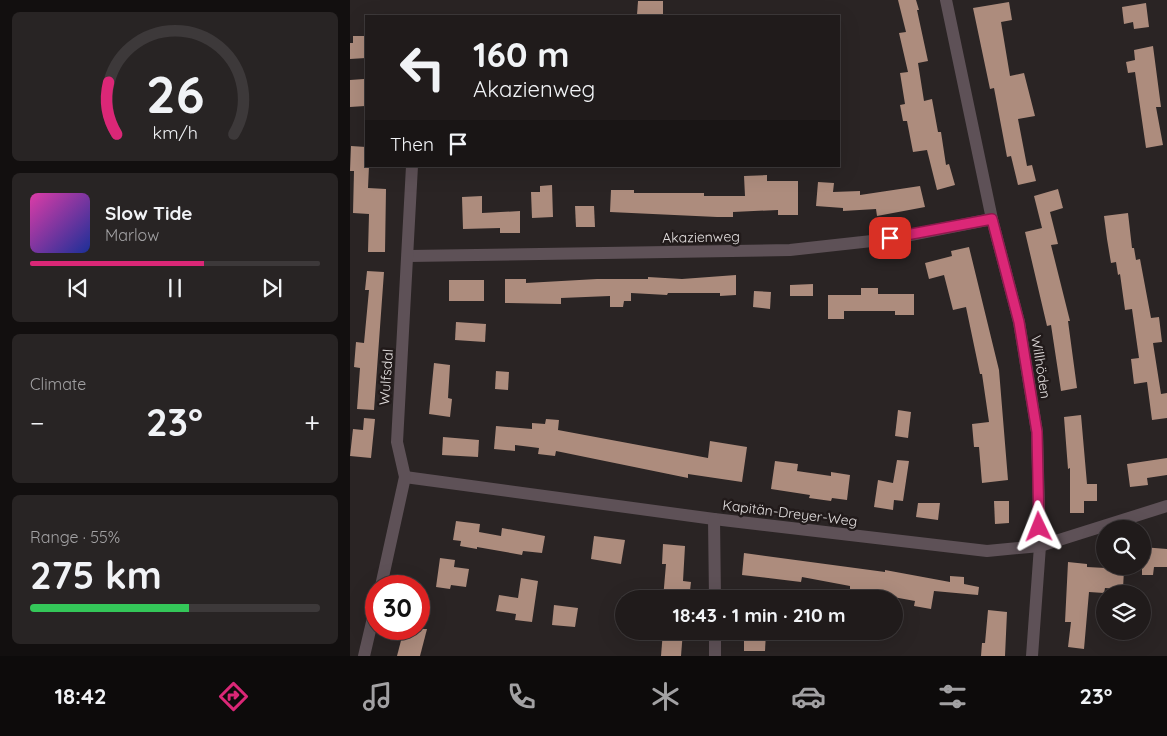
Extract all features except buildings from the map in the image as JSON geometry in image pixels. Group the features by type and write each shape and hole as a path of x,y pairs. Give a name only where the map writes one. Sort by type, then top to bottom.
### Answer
{"street":[{"name":"Willhöden","path":"946,0 992,219 1019,322 1037,432 1040,546 1032,656"},
{"name":"Wulfsdal","path":"383,575 405,477 397,442 409,256 412,167"},
{"name":"Akazienweg","path":"409,256 790,250 890,238 992,219"},
{"name":"Kapitän-Dreyer-Weg","path":"405,477 714,519 987,551 1040,546 1167,506"},
{"path":"714,519 714,590"},
{"path":"364,656 368,640"},
{"path":"715,640 715,656"}],"route":[{"path":"890,238 992,219 1019,322 1037,432 1039,527"}]}
